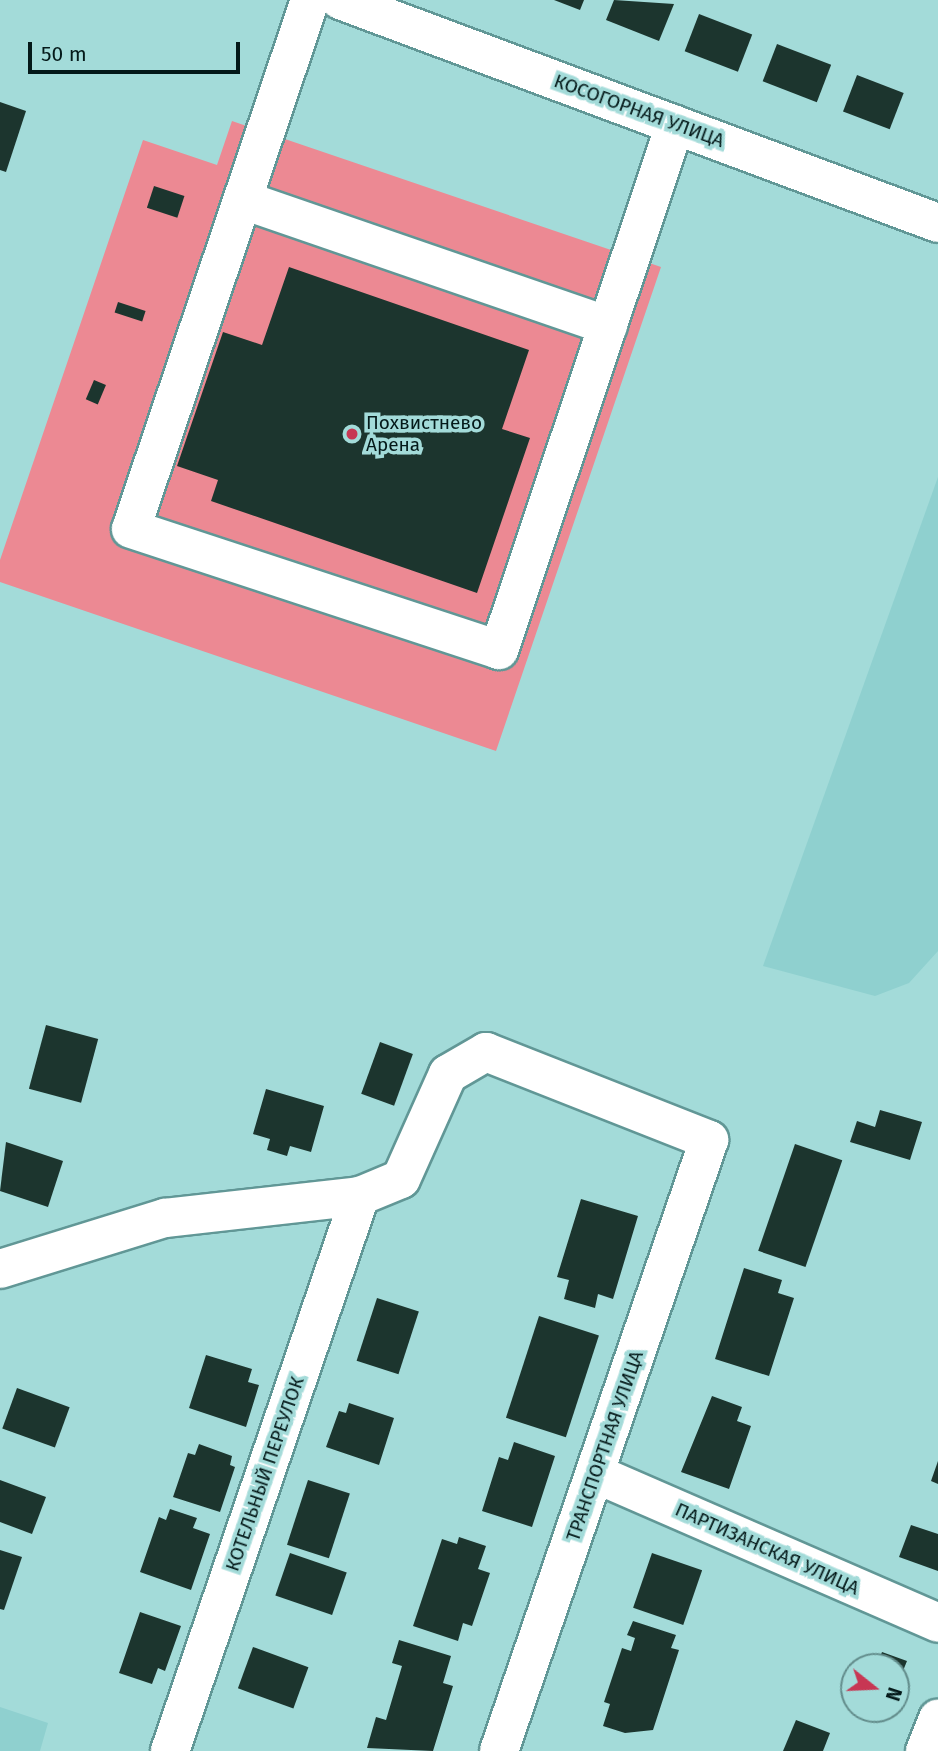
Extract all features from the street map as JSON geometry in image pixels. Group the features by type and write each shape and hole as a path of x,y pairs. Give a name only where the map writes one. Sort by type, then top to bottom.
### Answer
{"street":[{"path":"310,0 131,529 499,650 675,125"},
{"name":"КОСОГОРНАЯ УЛИЦА","path":"340,0 938,223"},
{"path":"243,200 608,326"},
{"name":"ТРАНСПОРТНАЯ УЛИЦА","path":"360,1196 401,1179 448,1074 486,1052 709,1140 499,1751"},
{"path":"2,1274 165,1218 360,1196"},
{"name":"КОТЕЛЬНЫЙ ПЕРЕУЛОК","path":"170,1751 360,1196"},
{"name":"ПАРТИЗАНСКАЯ УЛИЦА","path":"596,1474 938,1623"},
{"path":"925,1751 938,1718"}],"shaded area":[{"path":"232,121 661,267 496,751 0,582 0,560 143,140 217,165"},
{"path":"938,477 938,951 909,983 875,996 763,966"},
{"path":"0,1707 48,1723 40,1751 0,1751"}],"building":[{"path":"554,0 584,0 580,10"},
{"path":"614,0 674,4 659,41 606,20"},
{"path":"699,14 752,34 738,72 685,51"},
{"path":"777,44 831,65 817,102 763,81"},
{"path":"857,75 904,93 890,129 843,111"},
{"path":"0,102 26,111 6,172 0,170"},
{"path":"154,186 184,196 177,218 147,208"},
{"name":"Похвистнево Арена","path":"289,267 529,350 502,429 530,438 477,593 211,501 218,480 177,466 223,332 262,345"},
{"path":"118,302 146,311 142,321 115,312"},
{"path":"94,380 106,385 98,404 86,399"},
{"path":"46,1025 98,1039 81,1103 29,1089"},
{"path":"380,1042 413,1054 394,1106 361,1094"},
{"path":"266,1089 324,1106 311,1152 290,1146 287,1156 267,1150 270,1139 253,1134"},
{"path":"880,1110 922,1122 910,1160 850,1142 857,1121 875,1127"},
{"path":"6,1142 63,1161 48,1207 0,1191"},
{"path":"795,1144 842,1160 805,1267 758,1251"},
{"path":"581,1199 638,1216 613,1299 598,1294 595,1308 564,1299 569,1280 557,1277"},
{"path":"744,1268 782,1280 778,1293 794,1298 769,1376 715,1359"},
{"path":"377,1298 419,1312 398,1374 357,1361"},
{"path":"539,1316 599,1335 566,1437 506,1418"},
{"path":"206,1355 252,1369 248,1382 259,1385 246,1427 189,1408"},
{"path":"17,1388 70,1407 55,1448 2,1428"},
{"path":"712,1396 742,1407 737,1421 751,1426 729,1489 681,1472"},
{"path":"349,1403 394,1418 379,1465 326,1447 339,1411 346,1413"},
{"path":"514,1442 555,1456 532,1527 482,1511 499,1457 508,1460"},
{"path":"199,1444 232,1456 230,1465 235,1467 220,1512 173,1497 188,1453 195,1455"},
{"path":"938,1461 938,1484 931,1481"},
{"path":"0,1480 46,1497 32,1534 0,1522"},
{"path":"308,1480 350,1494 329,1558 287,1545"},
{"path":"170,1509 197,1518 193,1528 210,1534 191,1590 140,1572 159,1517 166,1520"},
{"path":"911,1525 938,1534 938,1571 899,1557"},
{"path":"459,1537 486,1546 478,1569 490,1573 472,1626 463,1623 458,1641 413,1626 442,1539 457,1544"},
{"path":"0,1550 22,1557 4,1610 0,1609"},
{"path":"290,1553 347,1573 332,1615 275,1596"},
{"path":"652,1553 702,1570 683,1625 633,1608"},
{"path":"140,1612 181,1626 165,1671 158,1668 152,1684 119,1673"},
{"path":"633,1621 676,1635 671,1648 679,1650 653,1730 625,1733 603,1726 610,1704 604,1702 622,1648 631,1651 635,1638 627,1635"},
{"path":"399,1640 451,1656 443,1683 453,1686 433,1751 367,1748 376,1717 386,1720 402,1666 392,1663"},
{"path":"253,1647 308,1667 293,1709 238,1688"},
{"path":"796,1720 830,1733 823,1751 783,1751"}],"place":[{"name":"Похвистнево Арена","path":"352,434"}]}
